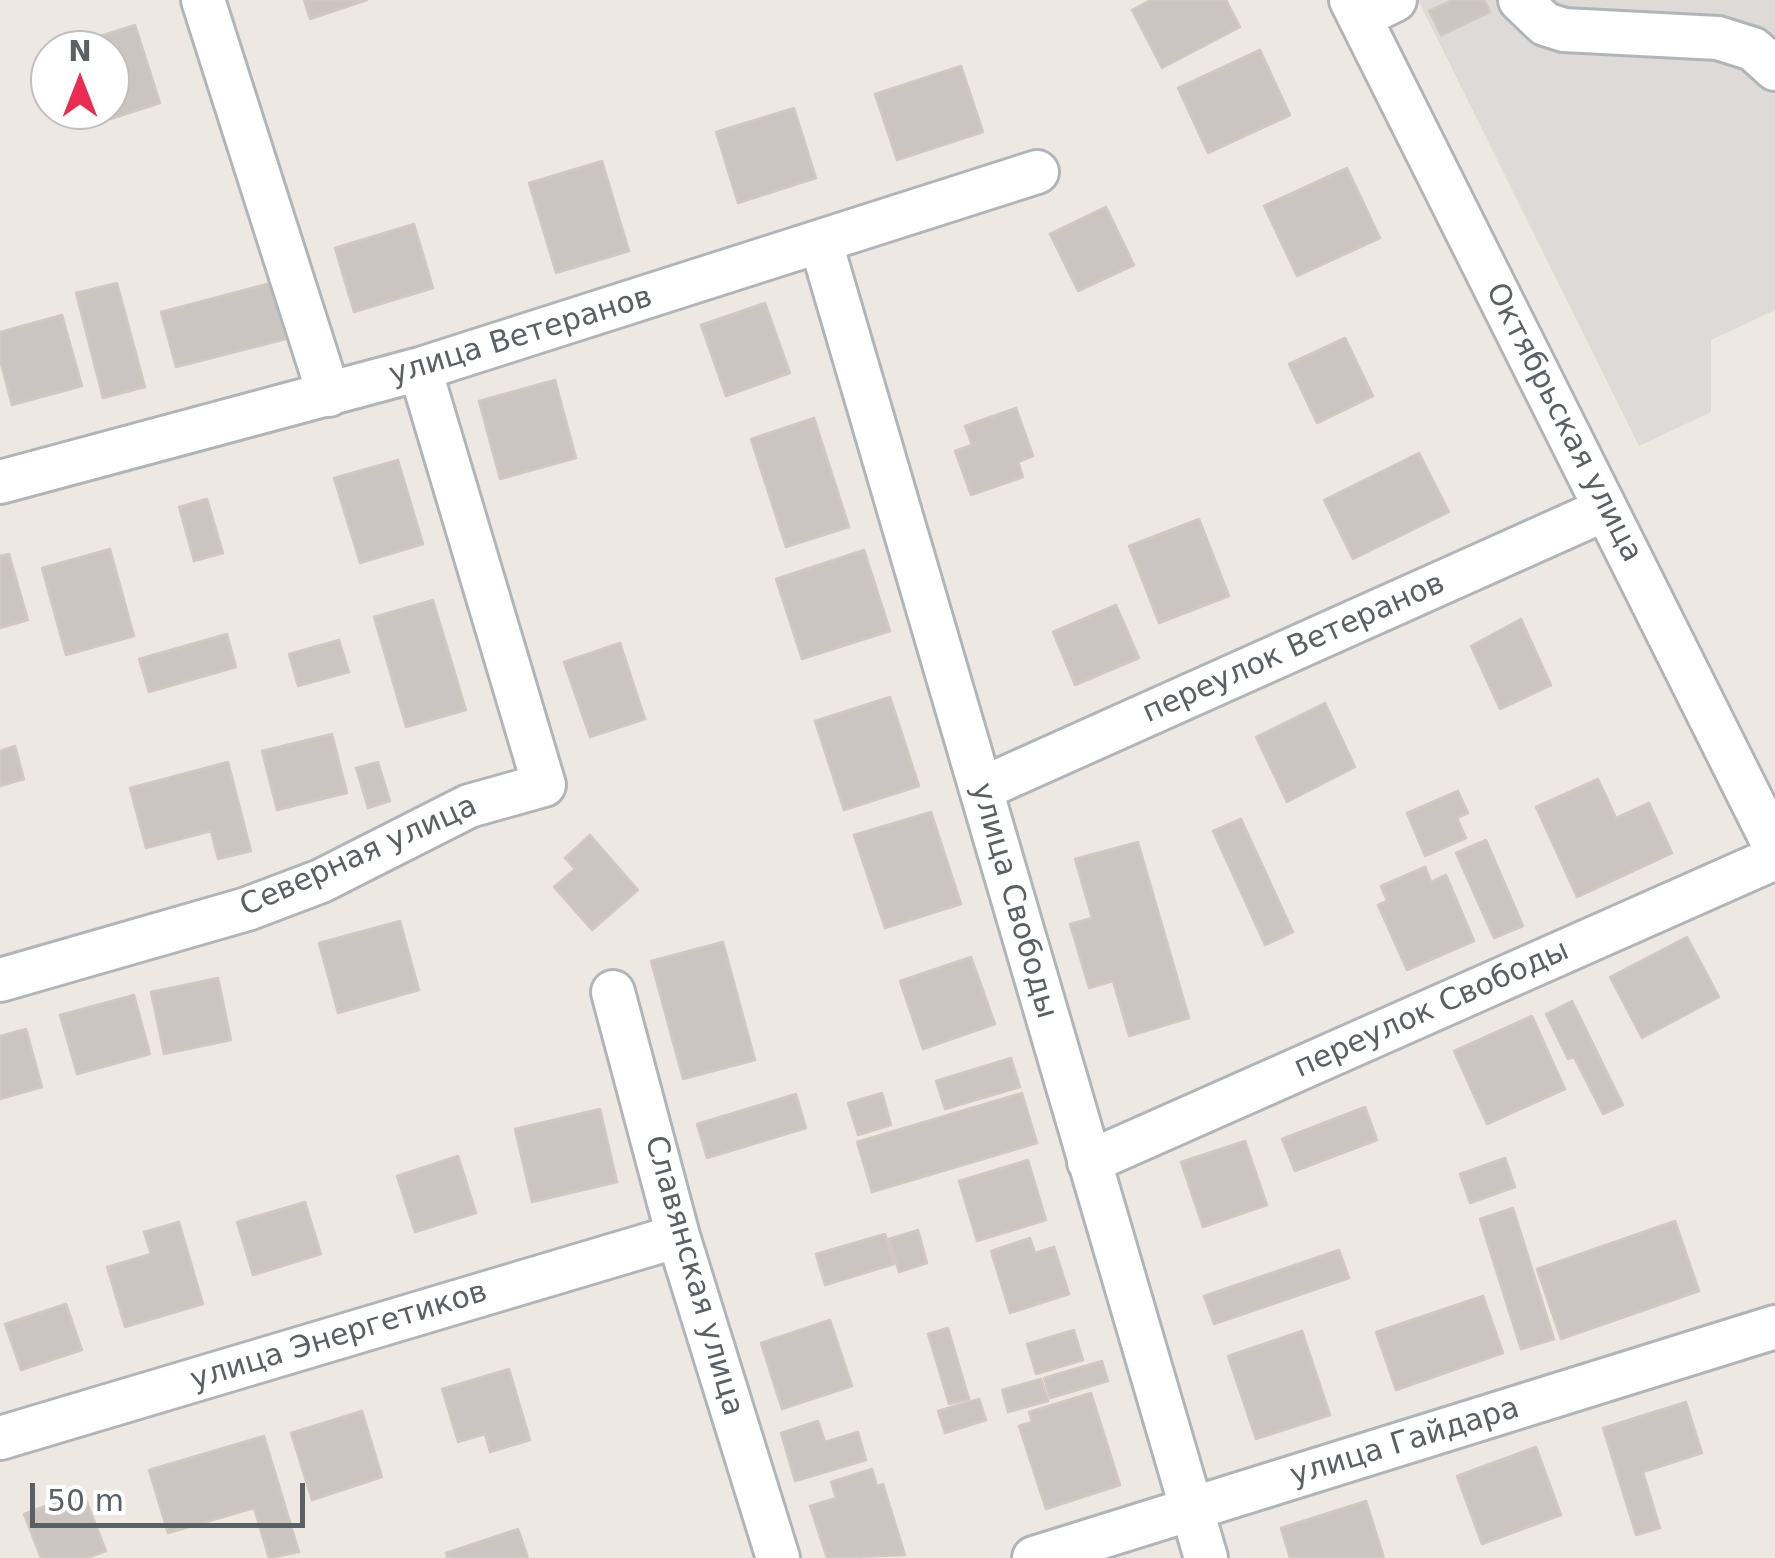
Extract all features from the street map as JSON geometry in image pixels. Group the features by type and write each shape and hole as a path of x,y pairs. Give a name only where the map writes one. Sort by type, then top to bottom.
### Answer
{"street":[{"path":"203,0 329,395"},
{"path":"1520,0 1545,24 1564,30 1718,38 1753,49 1775,69"},
{"name":"Октябрьская улица","path":"1369,6 1606,509 1772,836"},
{"name":"улица Ветеранов","path":"0,482 420,369 1037,172"},
{"name":"улица Свободы","path":"821,243 1206,1558"},
{"name":"Северная улица","path":"0,980 247,909 321,881 470,806 544,784 420,369"},
{"name":"переулок Ветеранов","path":"981,790 1606,509"},
{"name":"переулок Свободы","path":"1089,1162 1772,836"},
{"name":"Славянская улица","path":"613,992 678,1236 778,1558"},
{"name":"улица Энергетиков","path":"0,1438 678,1236"},
{"name":"улица Гайдара","path":"1034,1558 1775,1327"}],"shaded area":[{"path":"1418,0 1775,0 1775,310 1711,340 1711,412 1639,446"}],"building":[{"path":"304,0 367,0 310,19"},
{"path":"1151,0 1226,0 1240,27 1162,68 1132,10"},
{"path":"1453,0 1484,0 1490,12 1441,35 1429,11"},
{"path":"135,25 160,103 130,113 130,30 120,30"},
{"path":"1260,50 1290,115 1208,153 1178,88"},
{"path":"961,66 983,132 897,160 875,94"},
{"path":"794,108 816,178 738,203 716,132"},
{"path":"602,161 629,251 556,273 529,183"},
{"path":"1347,168 1380,238 1297,276 1264,206"},
{"path":"1106,207 1134,265 1078,291 1050,234"},
{"path":"414,224 433,288 354,312 335,248"},
{"path":"117,283 145,387 103,398 76,293"},
{"path":"271,283 286,339 176,367 161,312"},
{"path":"765,303 790,373 726,396 701,325"},
{"path":"62,315 82,386 12,405 0,360 0,332"},
{"path":"1345,338 1373,396 1317,423 1289,364"},
{"path":"555,380 576,458 500,479 479,401"},
{"path":"1016,408 1033,456 1018,462 1023,477 971,495 955,451 972,445 965,426"},
{"path":"814,418 849,527 786,547 751,439"},
{"path":"1419,453 1449,512 1353,559 1324,500"},
{"path":"398,460 423,544 360,563 334,478"},
{"path":"207,499 223,553 194,561 179,507"},
{"path":"1199,519 1229,596 1159,623 1129,546"},
{"path":"110,549 134,636 66,655 42,568"},
{"path":"864,550 890,631 802,659 776,579"},
{"path":"9,554 28,620 0,628 0,556"},
{"path":"433,600 466,710 406,727 374,617"},
{"path":"1116,605 1139,658 1075,685 1053,632"},
{"path":"1521,619 1551,685 1500,709 1471,646"},
{"path":"227,634 236,667 149,692 139,659"},
{"path":"339,640 349,672 298,686 289,654"},
{"path":"620,643 645,719 590,737 564,662"},
{"path":"890,697 919,786 844,810 815,721"},
{"path":"1325,703 1355,767 1287,802 1256,737"},
{"path":"332,734 347,793 277,810 262,751"},
{"path":"15,746 24,779 0,786 0,751"},
{"path":"228,762 251,851 218,859 211,831 146,848 130,788"},
{"path":"378,762 390,801 368,808 356,768"},
{"path":"1598,779 1616,818 1649,803 1672,853 1577,897 1536,807"},
{"path":"1458,791 1468,813 1457,818 1466,838 1425,856 1407,813"},
{"path":"931,812 961,904 885,928 854,835"},
{"path":"1241,819 1293,932 1265,945 1213,831"},
{"path":"590,835 638,890 592,930 554,887 575,869 565,858"},
{"path":"1486,840 1523,926 1494,938 1456,853"},
{"path":"1138,842 1189,1018 1129,1036 1113,981 1089,988 1070,924 1092,918 1075,859"},
{"path":"1425,867 1431,882 1446,875 1474,941 1407,970 1378,905 1387,901 1381,886"},
{"path":"400,921 419,990 338,1013 319,943"},
{"path":"1687,937 1719,997 1642,1038 1610,977"},
{"path":"723,942 755,1060 683,1079 651,961"},
{"path":"971,957 995,1024 923,1049 900,981"},
{"path":"218,978 231,1040 164,1054 151,992"},
{"path":"134,995 150,1054 77,1074 60,1015"},
{"path":"1572,1001 1623,1105 1603,1114 1574,1057 1568,1059 1546,1014"},
{"path":"1532,1016 1565,1089 1487,1124 1454,1051"},
{"path":"26,1029 42,1087 0,1099 0,1036"},
{"path":"1011,1058 1020,1087 945,1109 936,1081"},
{"path":"882,1093 891,1125 858,1135 848,1103"},
{"path":"1022,1093 1037,1143 872,1192 857,1142"},
{"path":"796,1094 806,1128 707,1158 697,1124"},
{"path":"1365,1107 1377,1140 1295,1171 1282,1139"},
{"path":"600,1109 617,1182 532,1202 515,1129"},
{"path":"1245,1141 1267,1205 1203,1227 1181,1162"},
{"path":"458,1156 476,1213 415,1232 397,1176"},
{"path":"1505,1158 1515,1187 1470,1203 1460,1174"},
{"path":"1028,1160 1046,1220 977,1241 959,1181"},
{"path":"305,1202 321,1254 253,1275 237,1222"},
{"path":"1513,1208 1554,1339 1521,1349 1480,1219"},
{"path":"1675,1221 1699,1291 1561,1339 1537,1269"},
{"path":"179,1222 203,1304 125,1327 107,1267 151,1254 144,1232"},
{"path":"918,1230 927,1263 899,1272 889,1239"},
{"path":"885,1234 894,1264 825,1285 816,1254"},
{"path":"1030,1238 1035,1253 1054,1247 1069,1294 1010,1313 991,1251"},
{"path":"1339,1250 1349,1278 1214,1324 1204,1296"},
{"path":"1483,1296 1503,1353 1396,1390 1376,1332"},
{"path":"66,1304 82,1350 21,1370 5,1324"},
{"path":"830,1320 852,1386 782,1409 761,1343"},
{"path":"948,1328 969,1399 949,1404 928,1334"},
{"path":"1074,1330 1083,1360 1036,1374 1027,1344"},
{"path":"1302,1331 1330,1415 1256,1439 1228,1356"},
{"path":"1102,1361 1108,1381 1050,1398 1044,1378"},
{"path":"509,1369 530,1440 490,1452 485,1434 458,1442 442,1389"},
{"path":"1041,1379 1048,1401 1008,1412 1002,1390"},
{"path":"1091,1393 1120,1485 1046,1509 1019,1426 1032,1422 1029,1412"},
{"path":"979,1399 986,1420 945,1433 938,1411"},
{"path":"1686,1402 1702,1453 1643,1472 1660,1528 1636,1535 1603,1428"},
{"path":"362,1411 382,1477 312,1500 291,1433"},
{"path":"818,1421 825,1442 858,1432 866,1460 795,1481 781,1433"},
{"path":"264,1436 299,1552 269,1558 254,1508 168,1533 149,1470"},
{"path":"1536,1447 1561,1515 1482,1544 1457,1476"},
{"path":"872,1469 877,1486 883,1484 905,1555 827,1558 810,1506 836,1498 831,1482"},
{"path":"83,1492 106,1551 87,1558 41,1558 24,1514"},
{"path":"1366,1501 1384,1558 1290,1558 1281,1528"},
{"path":"518,1529 528,1558 448,1558 446,1553"}]}
